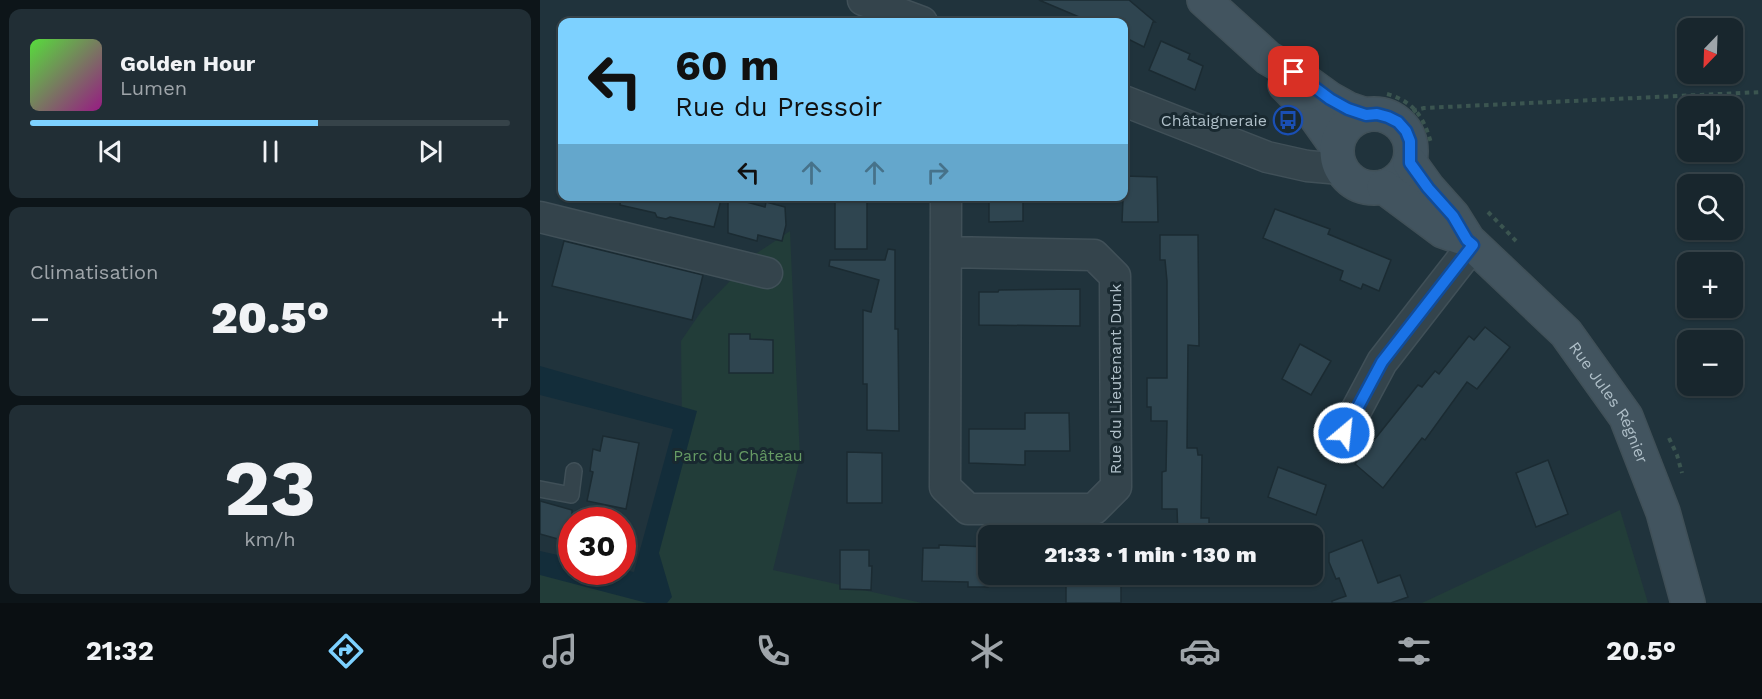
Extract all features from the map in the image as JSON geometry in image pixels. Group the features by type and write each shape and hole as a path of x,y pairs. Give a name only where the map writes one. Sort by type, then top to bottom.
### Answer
{"street":[{"path":"863,0 911,18"},
{"path":"1204,0 1268,58 1294,72 1330,99 1348,109 1366,115"},
{"path":"1268,58 1283,84 1315,116 1349,179 1360,186 1384,187 1395,182 1404,174 1410,163 1410,141 1406,131 1398,122 1377,114 1366,115 1346,126 1340,136 1339,158"},
{"path":"1128,103 1267,157 1307,166 1339,158"},
{"path":"1410,163 1453,216 1470,243"},
{"path":"1384,187 1443,231 1470,243"},
{"name":"Rue du Lieutenant Dunk","path":"946,201 945,487 968,509 1094,509 1116,487 1116,276 1094,255 947,252"},
{"path":"540,218 767,273"},
{"path":"1344,433 1382,362 1470,243"},
{"name":"Rue Jules Régnier","path":"1470,243 1566,333 1626,417 1663,512 1688,603"}],"lane":[{"path":"540,489 571,495 574,471"}],"path":[{"path":"1398,122 1416,110 1424,108 1762,92"}],"green space":[{"name":"Parc du Château","path":"790,231 800,459 773,570 922,603 540,603 540,574 558,578 558,585 594,585 634,593 682,422 681,341 703,309 757,253"},
{"path":"1620,510 1648,603 1422,603"}],"water":[{"path":"540,366 697,411 659,553 672,597 667,603 647,603 578,585 636,585 636,565 673,429 540,395"},
{"path":"540,551 558,555 558,580 540,575"}],"building":[{"path":"1039,0 1129,0 1155,22 1153,22 1144,47 1128,39 1128,18 1082,18"},
{"path":"1161,41 1190,54 1188,59 1203,66 1195,90 1149,70"},
{"path":"1128,176 1157,177 1158,222 1122,222 1123,201 1128,201"},
{"path":"620,201 721,201 714,227 670,217 666,219 657,217 655,213 620,205"},
{"path":"728,201 743,201 765,207 766,202 785,207 786,225 782,241 758,235 757,241 728,233"},
{"path":"835,201 867,201 867,249 835,249"},
{"path":"989,201 1023,201 1023,221 989,222"},
{"path":"1275,209 1330,229 1328,234 1391,260 1379,291 1363,284 1361,289 1340,280 1343,271 1263,238"},
{"path":"1160,235 1198,235 1199,346 1188,345 1187,448 1197,448 1198,455 1202,455 1201,518 1209,518 1209,525 1178,525 1177,509 1162,509 1162,472 1166,471 1167,421 1151,421 1151,407 1147,407 1147,378 1167,378 1167,281 1165,260 1160,260"},
{"path":"564,241 703,275 692,320 552,286"},
{"path":"888,249 895,250 899,431 867,430 867,384 863,384 863,310 871,312 879,280 829,266 830,260 885,260"},
{"path":"1080,289 1080,326 979,325 979,292"},
{"path":"1485,327 1510,347 1477,389 1467,382 1425,440 1422,438 1383,488 1355,464 1418,385 1422,387 1435,371 1439,374 1469,336 1474,340"},
{"path":"729,334 750,334 750,339 773,340 773,373 729,373"},
{"path":"1300,344 1331,361 1311,395 1282,379"},
{"path":"1025,413 1069,413 1070,451 1025,451 1025,465 969,463 969,429 1025,429"},
{"path":"603,436 639,443 626,507 587,501 593,472 590,471 593,449 600,451"},
{"path":"847,452 882,453 882,503 847,503"},
{"path":"1548,460 1568,514 1536,527 1516,473"},
{"path":"1278,467 1326,485 1316,515 1268,497"},
{"path":"540,501 561,507 558,507 558,539 540,534"},
{"path":"1362,540 1378,583 1400,575 1408,597 1391,603 1332,603 1346,596 1329,562 1329,553"},
{"path":"939,545 978,547 978,585 988,585 988,587 968,587 968,582 922,581 923,548 939,548"},
{"path":"840,550 869,550 869,566 872,566 871,590 840,589"},
{"path":"1066,585 1121,585 1121,603 1066,603"}],"place":[{"name":"Châtaigneraie","path":"1288,120"}],"route":[{"path":"1294,72 1330,99 1348,109 1366,115 1377,114 1398,122 1406,131 1410,141 1410,163 1453,216 1467,240 1473,245 1382,362 1344,433"}]}
